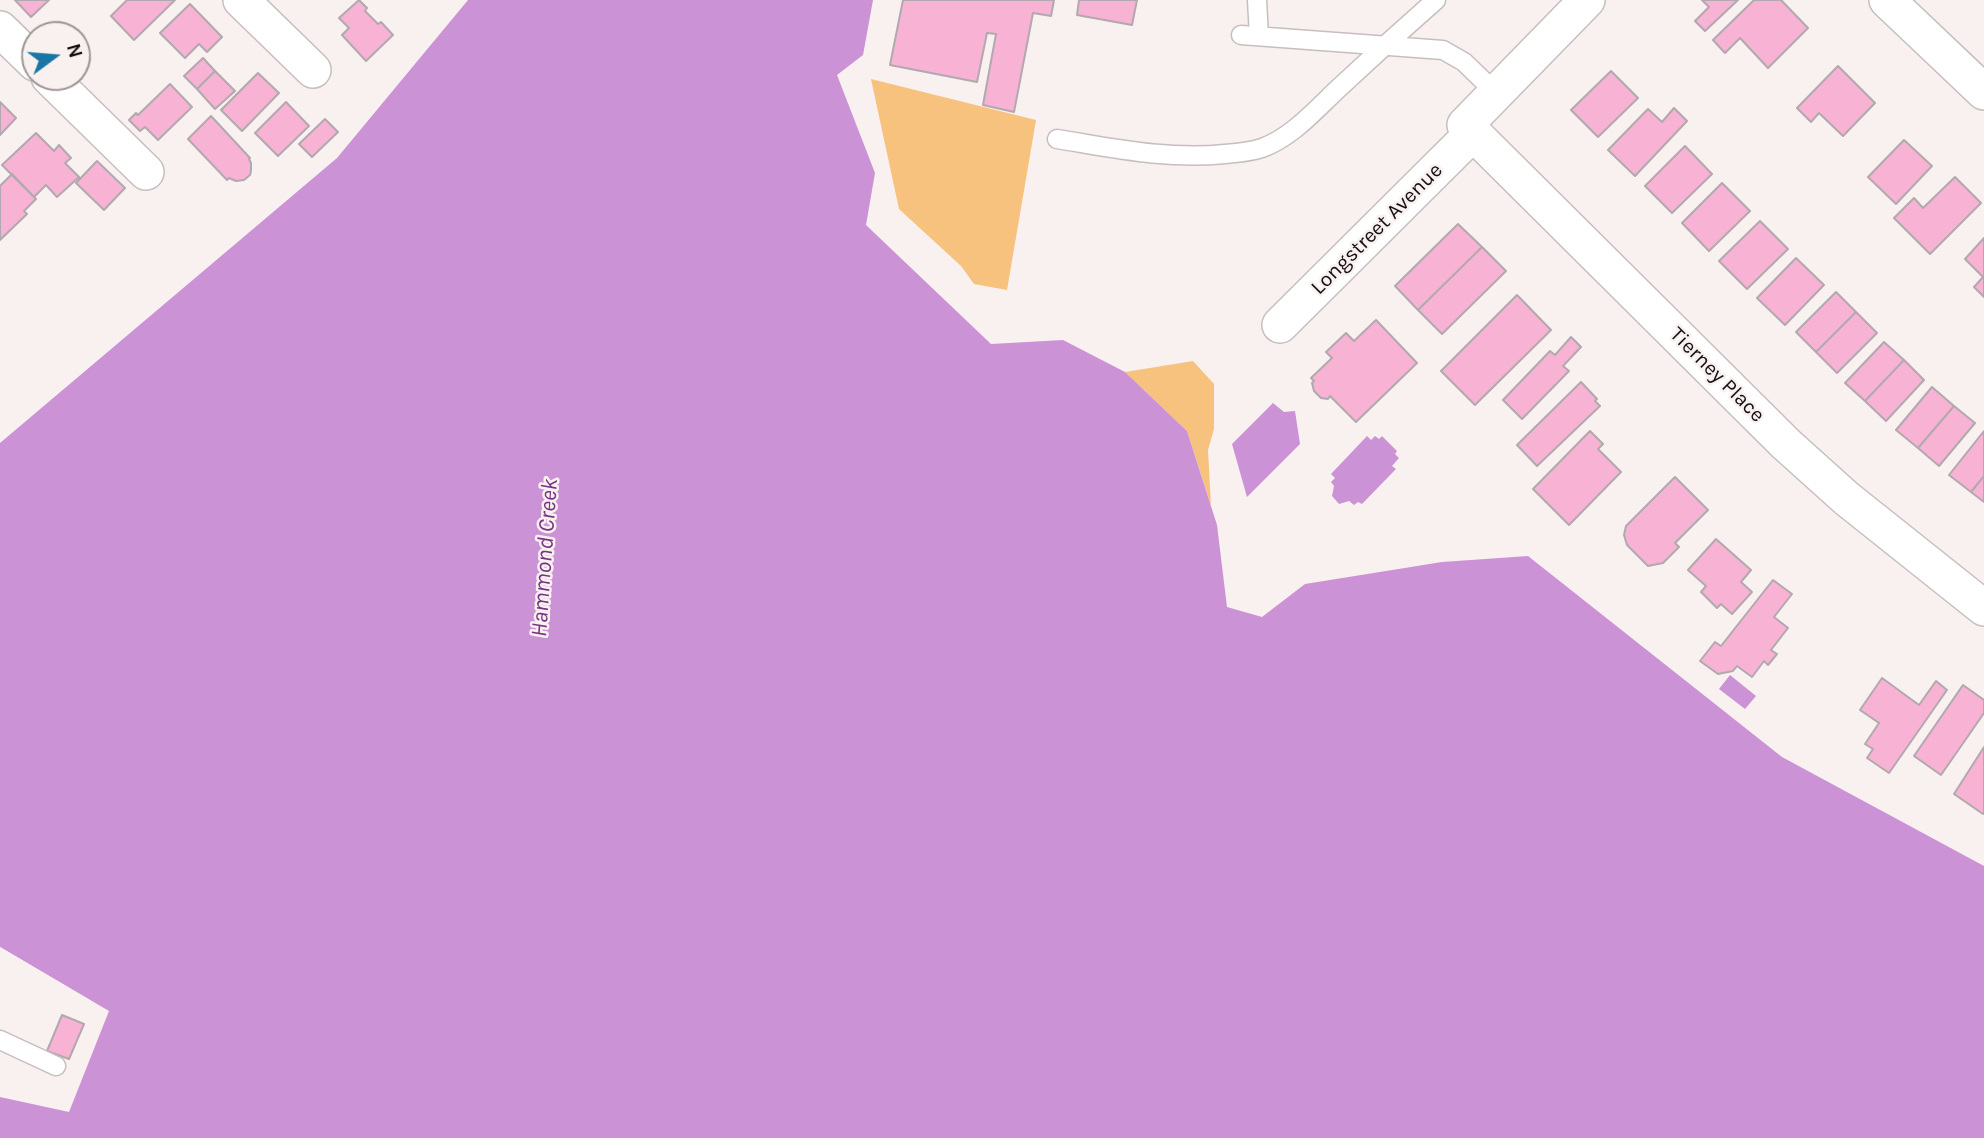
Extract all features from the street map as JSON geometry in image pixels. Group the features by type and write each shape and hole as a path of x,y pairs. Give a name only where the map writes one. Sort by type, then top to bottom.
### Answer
{"street":[{"path":"241,0 313,70"},
{"name":"Longstreet Avenue","path":"1280,325 1469,129 1496,93 1587,0"},
{"path":"1887,0 1984,92"},
{"path":"0,29 21,50"},
{"path":"63,91 146,172"},
{"name":"Tierney Place","path":"1469,129 1786,444 1846,498 1984,608"}],"lane":[{"path":"1257,0 1250,36 1443,50 1464,62 1496,93"},
{"path":"1057,139 1173,156 1212,155 1262,148 1300,124 1436,0"},
{"path":"0,1040 56,1066"},
{"path":"0,1051 32,1056"}],"shaded area":[{"path":"871,79 1036,120 1007,290 974,284 961,266 899,209"},
{"path":"1193,361 1214,384 1214,429 1208,450 1211,506 1187,431 1125,372"}],"water":[{"name":"Hammond Creek","path":"468,0 873,0 863,55 837,75 875,173 866,225 991,344 1063,340 1125,372 1187,431 1217,525 1227,607 1262,617 1305,584 1442,562 1528,556 1782,757 1984,866 1984,1138 0,1138 0,1097 69,1112 109,1011 0,947 0,443 337,158"},
{"path":"1273,403 1284,412 1295,411 1300,444 1247,497 1232,444"},
{"path":"1367,436 1371,440 1375,436 1379,439 1382,436 1397,451 1395,454 1399,458 1392,466 1396,469 1362,504 1358,502 1354,505 1349,501 1339,504 1332,496 1334,486 1331,482 1335,478 1331,474"},
{"path":"1730,675 1756,696 1745,709 1719,689"}],"pier":[{"path":"0,947 93,1002 92,1005 0,951"}],"building":[{"path":"15,0 49,0 31,17"},
{"path":"127,0 175,0 134,40 111,16"},
{"path":"359,0 367,8 365,11 393,35 366,61 342,35 349,28 339,18"},
{"path":"903,0 1054,0 1051,16 1033,13 1014,112 983,105 996,34 987,33 977,82 890,65"},
{"path":"1079,0 1137,0 1132,25 1077,15"},
{"path":"1702,0 1738,0 1705,31 1695,21 1709,7"},
{"path":"1754,0 1781,0 1808,28 1768,68 1740,38 1725,53 1713,40"},
{"path":"190,4 222,37 207,52 199,44 185,58 160,33"},
{"path":"203,58 215,71 197,89 184,76"},
{"path":"1838,66 1875,103 1843,136 1819,113 1811,122 1797,108"},
{"path":"215,71 235,91 215,109 197,89"},
{"path":"1611,71 1638,98 1598,137 1571,110"},
{"path":"258,73 279,93 242,131 221,110"},
{"path":"170,84 192,107 158,140 145,127 140,131 129,120 136,113 138,115"},
{"path":"0,102 16,118 0,135"},
{"path":"286,102 309,126 278,156 255,133"},
{"path":"1674,108 1687,121 1635,176 1608,150 1648,109 1662,122"},
{"path":"211,116 250,158 250,175 244,180 227,180 188,139"},
{"path":"325,119 338,132 312,157 299,144"},
{"path":"36,133 54,151 59,145 71,158 65,163 79,177 57,197 46,185 34,197 2,165"},
{"path":"1904,140 1932,166 1896,204 1868,177"},
{"path":"1685,146 1712,174 1672,213 1645,186"},
{"path":"97,161 125,188 104,210 76,183"},
{"path":"12,174 36,199 24,211 27,214 0,240 0,186"},
{"path":"1955,177 1981,203 1930,254 1894,218 1914,198 1923,208"},
{"path":"1722,183 1750,211 1709,251 1682,223"},
{"path":"1760,221 1788,249 1747,289 1719,261"},
{"path":"1458,224 1482,247 1418,310 1395,286"},
{"path":"1984,238 1984,297 1974,287 1983,277 1965,259"},
{"path":"1482,247 1506,271 1442,334 1418,310"},
{"path":"1796,258 1824,285 1785,325 1757,298"},
{"path":"1836,292 1856,312 1816,352 1796,332"},
{"path":"1517,295 1551,330 1475,405 1441,371"},
{"path":"1856,312 1877,333 1837,373 1816,352"},
{"path":"1376,320 1417,363 1356,422 1330,396 1328,399 1321,398 1314,391 1314,381 1311,378 1332,358 1326,352 1346,333 1354,341"},
{"path":"1571,337 1581,347 1563,366 1569,371 1522,419 1503,400 1550,351 1555,355"},
{"path":"1884,342 1904,360 1865,401 1845,383"},
{"path":"1904,360 1924,380 1886,421 1865,401"},
{"path":"1581,382 1600,406 1537,466 1517,445"},
{"path":"1932,387 1954,406 1918,448 1896,430"},
{"path":"1954,406 1975,423 1939,466 1918,448"},
{"path":"1590,431 1603,444 1598,449 1621,472 1569,525 1533,489"},
{"path":"1984,431 1984,476 1971,492 1949,475"},
{"path":"1984,476 1984,502 1971,492"},
{"path":"1675,477 1708,510 1675,543 1679,547 1663,563 1648,566 1627,545 1624,535 1626,526"},
{"path":"1716,539 1751,570 1741,582 1752,592 1732,614 1721,604 1717,608 1701,592 1706,586 1688,570"},
{"path":"1773,580 1792,594 1774,617 1788,628 1771,650 1777,654 1768,665 1764,661 1752,677 1737,666 1733,671 1718,674 1700,661 1715,642 1721,646"},
{"path":"1882,678 1919,705 1936,681 1947,690 1889,773 1867,758 1873,749 1865,744 1879,723 1860,710"},
{"path":"1963,685 1984,700 1984,713 1941,775 1914,756"},
{"path":"1984,747 1984,813 1983,814 1954,794"},
{"path":"62,1015 84,1024 69,1059 47,1051"}]}
